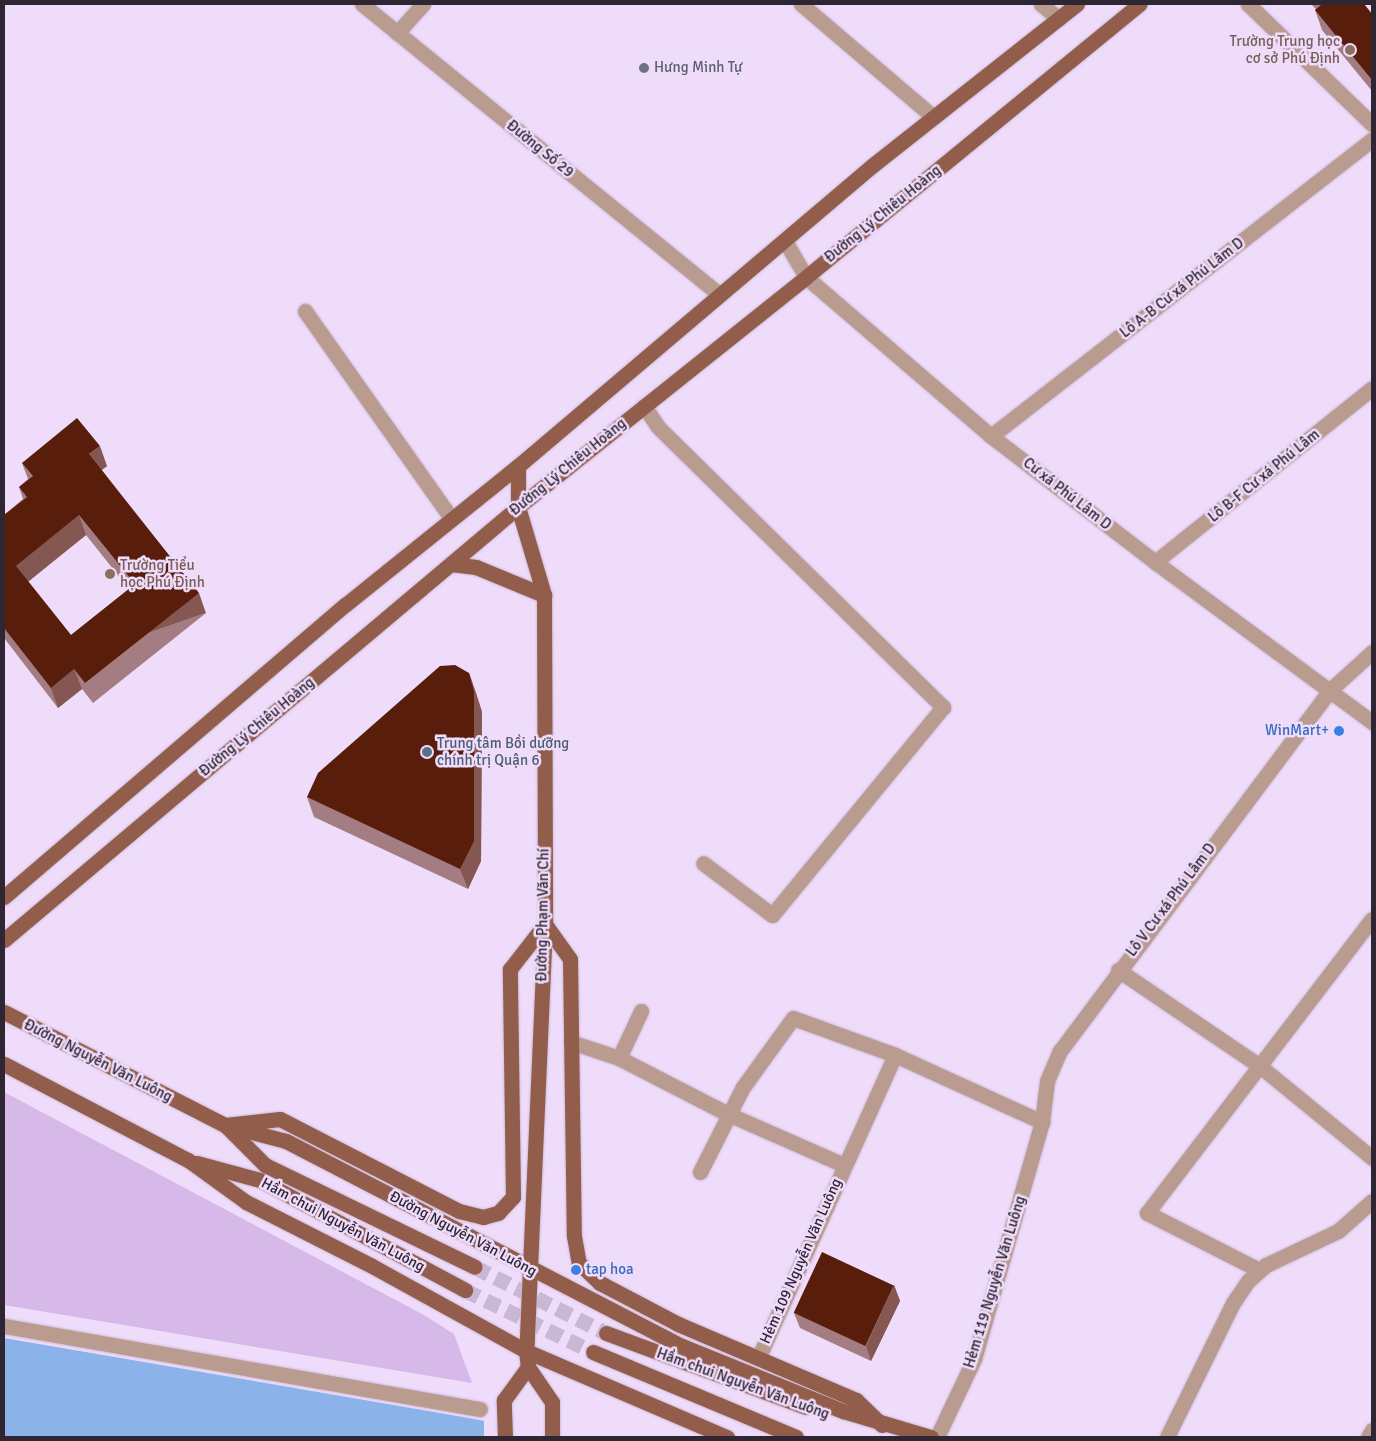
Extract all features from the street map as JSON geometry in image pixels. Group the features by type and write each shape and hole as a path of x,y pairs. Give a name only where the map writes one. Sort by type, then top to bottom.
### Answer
{"main road":[{"path":"4,896 451,518 518,466 719,294 785,241 932,116 1077,4"},
{"name":"Đường Lý Chiêu Hoàng","path":"4,940 518,507 806,277 1139,4"},
{"name":"Đường Phạm Văn Chí","path":"518,466 518,507 544,595 545,924 526,1351 528,1367 552,1402 552,1437"},
{"path":"451,564 476,566 544,595"},
{"path":"225,1125 280,1119 459,1211 483,1217 498,1213 513,1197 510,968 545,924 570,959 574,1236 579,1263 600,1283 678,1324 759,1356 856,1400 882,1425"},
{"name":"Đường Nguyễn Văn Luông","path":"4,1012 225,1125 286,1141 529,1270 682,1346 882,1425 931,1437"},
{"path":"4,1064 188,1160 246,1202 372,1266 526,1351 727,1437"},
{"name":"Hầm chui Nguyễn Văn Luông","path":"225,1125 266,1165 475,1267"},
{"name":"Hầm chui Nguyễn Văn Luông","path":"188,1160 260,1180 465,1290"},
{"name":"Hầm chui Nguyễn Văn Luông","path":"606,1333 841,1420 882,1425"},
{"name":"Hầm chui Nguyễn Văn Luông","path":"593,1352 796,1437"},
{"path":"505,1437 504,1400 528,1367"}],"street":[{"name":"Đường Số 29","path":"362,4 719,294"},
{"path":"397,33 423,4"},
{"path":"801,4 932,116"},
{"path":"1041,4 1059,19"},
{"path":"1248,4 1372,124"},
{"name":"Lô A-B Cư xá Phú Lâm D","path":"991,436 1372,139"},
{"name":"Cư xá Phú Lâm D","path":"785,241 806,277 991,436 1155,562 1372,722"},
{"path":"304,311 451,518"},
{"name":"Lô B-F Cư xá Phú Lâm","path":"1155,562 1372,388"},
{"path":"644,406 664,433 943,707 772,915 703,863"},
{"name":"Lô V Cư xá Phú Lâm D","path":"1042,1122 1047,1081 1060,1051 1118,970 1329,691 1372,652"},
{"path":"1259,1270 1147,1213 1261,1067 1372,919"},
{"path":"1118,970 1261,1067 1372,1158"},
{"path":"618,1058 641,1011"},
{"path":"700,1172 728,1114 793,1018 895,1055 1042,1122"},
{"name":"Hẻm 109 Nguyễn Văn Luông","path":"571,1042 618,1058 728,1114 844,1165"},
{"name":"Hẻm 109 Nguyễn Văn Luông","path":"759,1356 895,1055"},
{"name":"Hẻm 119 Nguyễn Văn Luông","path":"937,1437 974,1359 1042,1122"},
{"path":"1167,1437 1233,1303 1259,1270 1338,1231 1372,1201"},
{"path":"4,1326 480,1408"},
{"path":"1368,1437 1372,1430"}],"shaded area":[{"path":"4,1092 424,1315 454,1334 472,1383 4,1305"}],"water":[{"path":"4,1338 463,1417 571,1437 4,1437"}],"pier":[{"path":"484,1418 571,1435 573,1437 484,1437"}],"building":[{"path":"1320,4 1364,4 1372,14 1372,80 1315,10"},
{"path":"77,418 100,446 89,454 199,593 85,683 74,669 51,688 4,628 4,515 27,497 19,487 33,476 22,463","holes":["79,515 135,584 71,635 16,566"]},
{"name":"Trung tâm Bồi dưỡng chính trị Quận 6","path":"455,665 469,673 474,692 474,841 460,869 307,797 318,773 440,666"},
{"path":"822,1252 894,1285 865,1346 794,1313"}],"tunnel":[{"path":"475,1267 606,1333"},
{"path":"465,1290 593,1352"}],"place":[{"name":"Trường Trung học cơ sở Phú Định","path":"1350,50"},
{"name":"Hưng Minh Tự","path":"644,68"},
{"name":"Trường Tiểu học Phú Định","path":"110,574"},
{"name":"WinMart+","path":"1339,731"},
{"name":"Trung tâm Bồi dưỡng chính trị Quận 6","path":"427,752"},
{"name":"tap hoa","path":"576,1270"}]}
